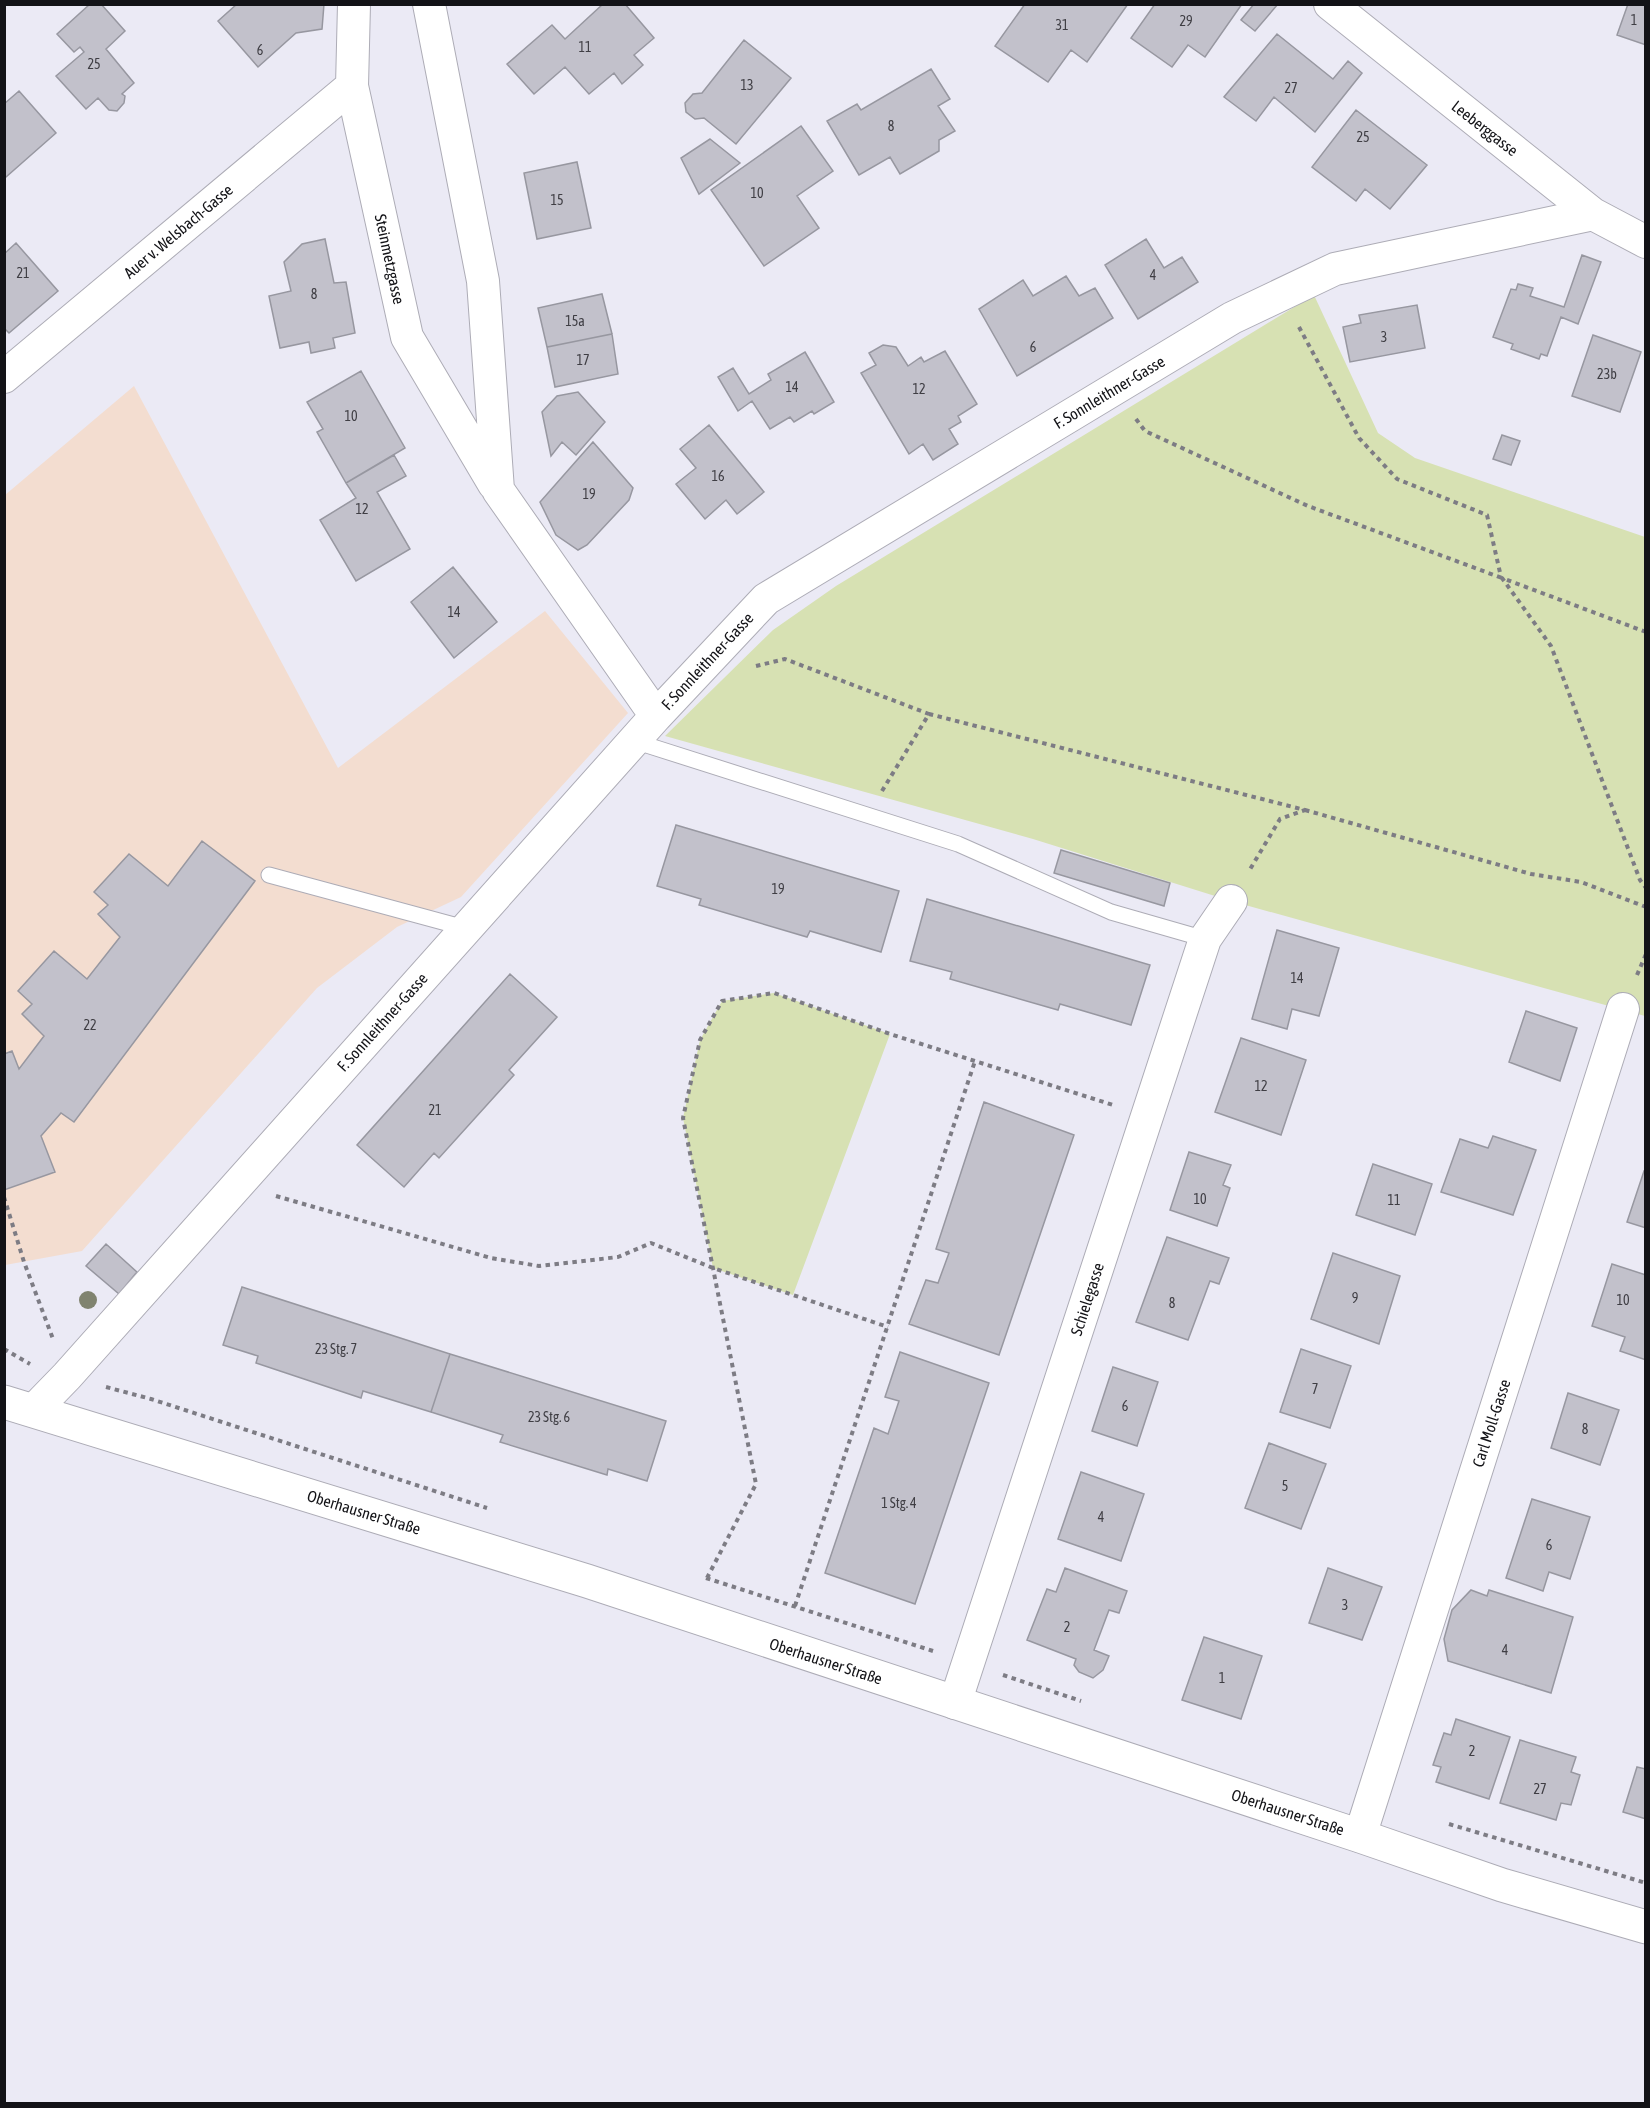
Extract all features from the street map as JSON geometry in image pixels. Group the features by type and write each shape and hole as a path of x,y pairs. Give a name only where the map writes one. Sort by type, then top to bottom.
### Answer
{"street":[{"name":"Steinmetzgasse","path":"354,4 352,86 407,337 498,490 656,716"},
{"path":"429,4 483,281 498,490"},
{"name":"Leeberggasse","path":"1330,4 1593,214 1646,242"},
{"name":"Auer v. Welsbach-Gasse","path":"4,377 352,86"},
{"name":"F. Sonnleithner-Gasse","path":"19,1406 67,1376 465,928 656,716 766,599 1232,318 1335,269 1593,214"},
{"name":"Schielegasse","path":"955,1703 1205,939 1231,901"},
{"name":"Carl Moll-Gasse","path":"1360,1836 1623,1009"},
{"name":"Oberhausner Straße","path":"19,1406 587,1581 1360,1836 1502,1886 1646,1927"}],"lane":[{"path":"634,741 958,844 1111,912 1205,939"},
{"path":"269,875 465,928"}],"path":[{"path":"1282,294 1359,438 1397,479 1487,514 1502,578 1551,646 1640,880 1646,888"},
{"path":"1115,388 1144,431 1308,506 1646,632"},
{"path":"711,657 732,670 785,659 929,714 1305,810 1531,874 1581,882 1646,907"},
{"path":"868,815 929,714"},
{"path":"1231,901 1280,819 1305,810"},
{"path":"707,1578 756,1484 683,1118 700,1040 722,1001 774,993 1147,1116"},
{"path":"795,1606 975,1061"},
{"path":"237,1184 491,1258 539,1266 618,1257 651,1243 713,1268 888,1327"},
{"path":"4,1197 24,1262 67,1376"}],"shaded area":[{"path":"134,386 338,768 545,611 628,713 461,897 397,927 317,988 82,1251 5,1265 5,495"}],"green space":[{"path":"1314,295 1378,433 1415,458 1645,537 1645,1016 1231,901 1033,839 665,736 773,630 836,586"},
{"path":"774,993 890,1034 793,1295 713,1268 683,1118 700,1040 722,1001"}],"building":[{"path":"90,4 101,4 125,31 106,49 134,83 122,94 125,96 124,103 117,111 109,110 98,98 86,109 56,76 84,52 80,47 74,52 57,34"},
{"path":"237,4 324,4 322,29 296,33 258,67 218,21"},
{"path":"603,4 625,4 654,38 634,55 643,65 622,84 614,73 589,94 565,67 534,94 507,64 552,25 565,39"},
{"path":"1025,4 1128,4 1087,62 1071,50 1048,82 995,46"},
{"path":"1155,4 1242,4 1205,57 1188,45 1172,67 1131,38"},
{"path":"1254,4 1278,4 1255,31 1241,20"},
{"path":"1628,4 1646,4 1646,45 1617,35"},
{"path":"1277,34 1333,79 1348,61 1362,73 1315,132 1274,97 1256,121 1224,97"},
{"path":"744,40 791,78 736,144 704,118 695,119 686,112 685,103 693,94 702,93"},
{"path":"931,69 950,99 938,106 955,131 939,140 939,151 900,174 890,157 859,175 827,121 857,104 861,110"},
{"path":"19,91 56,133 6,177 4,175 4,104"},
{"path":"1356,110 1427,165 1390,209 1365,189 1356,201 1312,167"},
{"path":"801,126 833,171 797,196 819,228 764,266 711,190"},
{"path":"710,139 740,163 699,194 681,158"},
{"path":"577,162 591,228 537,239 524,173"},
{"path":"325,239 334,283 346,282 355,333 333,338 335,348 311,353 309,342 280,348 269,296 291,291 284,262 302,244"},
{"path":"1146,239 1164,268 1182,257 1198,282 1138,319 1105,265"},
{"path":"16,243 58,291 9,333 4,328 4,254"},
{"path":"1582,255 1601,262 1578,324 1561,317 1547,356 1541,354 1539,359 1511,349 1513,344 1493,337 1511,289 1516,290 1518,284 1533,288 1530,296 1564,307"},
{"path":"1066,276 1079,296 1095,288 1113,318 1017,376 979,309 1023,280 1033,296"},
{"path":"602,294 612,334 547,347 538,308"},
{"path":"1417,305 1425,348 1350,362 1343,327 1361,323 1359,315"},
{"path":"612,334 618,374 555,387 547,347"},
{"path":"1593,335 1641,352 1620,412 1572,396"},
{"path":"883,345 896,347 908,366 921,357 924,362 945,351 977,404 958,416 961,422 949,429 958,444 933,460 923,444 909,454 861,373 876,365 869,353"},
{"path":"805,352 834,402 794,422 790,417 770,429 752,401 738,411 718,377 733,368 749,394 771,380 768,374"},
{"path":"361,371 405,448 346,483 317,432 323,429 307,402"},
{"path":"578,392 605,422 576,455 562,442 551,456 542,412 557,396"},
{"path":"709,425 764,492 737,514 726,500 705,519 676,484 696,468 680,449"},
{"path":"1502,435 1520,441 1511,465 1493,459"},
{"path":"593,442 633,488 629,500 587,545 578,550 556,535 540,502"},
{"path":"394,455 406,476 377,492 410,549 356,581 320,520 356,498 346,483"},
{"path":"453,567 497,622 454,658 411,602"},
{"path":"676,825 899,891 881,952 810,931 807,937 699,905 701,899 657,886"},
{"path":"202,841 255,881 74,1122 61,1113 41,1136 55,1172 4,1190 4,1054 12,1051 19,1069 44,1036 22,1014 32,1004 18,991 54,951 87,979 120,937 98,914 108,905 94,892 129,854 168,886"},
{"path":"1061,850 1170,883 1164,906 1054,873"},
{"path":"927,899 1150,965 1131,1025 1060,1004 1058,1010 950,979 952,972 910,961"},
{"path":"1277,930 1339,948 1319,1016 1292,1009 1287,1029 1252,1019"},
{"path":"510,974 557,1017 509,1070 514,1075 439,1158 434,1153 404,1187 357,1145"},
{"path":"1526,1011 1577,1028 1560,1081 1509,1062"},
{"path":"1241,1038 1306,1060 1281,1135 1215,1112"},
{"path":"984,1102 1074,1135 999,1355 909,1324 926,1280 938,1283 949,1253 936,1249"},
{"path":"1493,1136 1536,1150 1513,1215 1441,1192 1460,1139 1488,1148"},
{"path":"1189,1152 1231,1165 1223,1185 1230,1188 1217,1226 1170,1210"},
{"path":"1373,1164 1432,1184 1415,1235 1356,1215"},
{"path":"1644,1171 1646,1172 1646,1228 1627,1222"},
{"path":"1167,1237 1229,1258 1219,1284 1210,1281 1188,1340 1136,1322"},
{"path":"106,1244 137,1272 119,1294 86,1266"},
{"path":"1333,1253 1400,1276 1379,1344 1311,1319"},
{"path":"1612,1264 1646,1275 1646,1360 1620,1351 1625,1337 1592,1326"},
{"path":"242,1287 450,1354 431,1412 363,1391 361,1398 256,1363 258,1356 223,1345"},
{"path":"1301,1349 1351,1366 1330,1428 1280,1412"},
{"path":"900,1352 989,1383 915,1604 825,1573 874,1428 888,1434 899,1401 885,1397"},
{"path":"450,1354 666,1421 647,1481 608,1469 607,1475 500,1442 503,1435 431,1412"},
{"path":"1113,1367 1158,1382 1137,1446 1092,1431"},
{"path":"1568,1393 1619,1410 1600,1465 1551,1448"},
{"path":"1269,1443 1326,1464 1301,1529 1245,1508"},
{"path":"1081,1472 1144,1494 1121,1561 1058,1539"},
{"path":"1532,1499 1590,1517 1570,1579 1549,1572 1543,1591 1506,1578"},
{"path":"1065,1568 1127,1591 1119,1613 1109,1610 1094,1650 1109,1656 1103,1670 1093,1678 1079,1672 1074,1665 1076,1659 1027,1640 1047,1589 1056,1592"},
{"path":"1328,1568 1382,1587 1362,1640 1309,1623"},
{"path":"1471,1590 1487,1596 1489,1590 1573,1617 1551,1693 1448,1661 1444,1639 1452,1610"},
{"path":"1204,1637 1262,1656 1241,1719 1182,1700"},
{"path":"1456,1719 1510,1737 1489,1799 1436,1782 1441,1767 1433,1765 1444,1733 1451,1735"},
{"path":"1520,1740 1576,1757 1571,1772 1580,1775 1571,1805 1561,1803 1556,1820 1500,1803"},
{"path":"1637,1767 1646,1769 1646,1819 1623,1812"}]}
